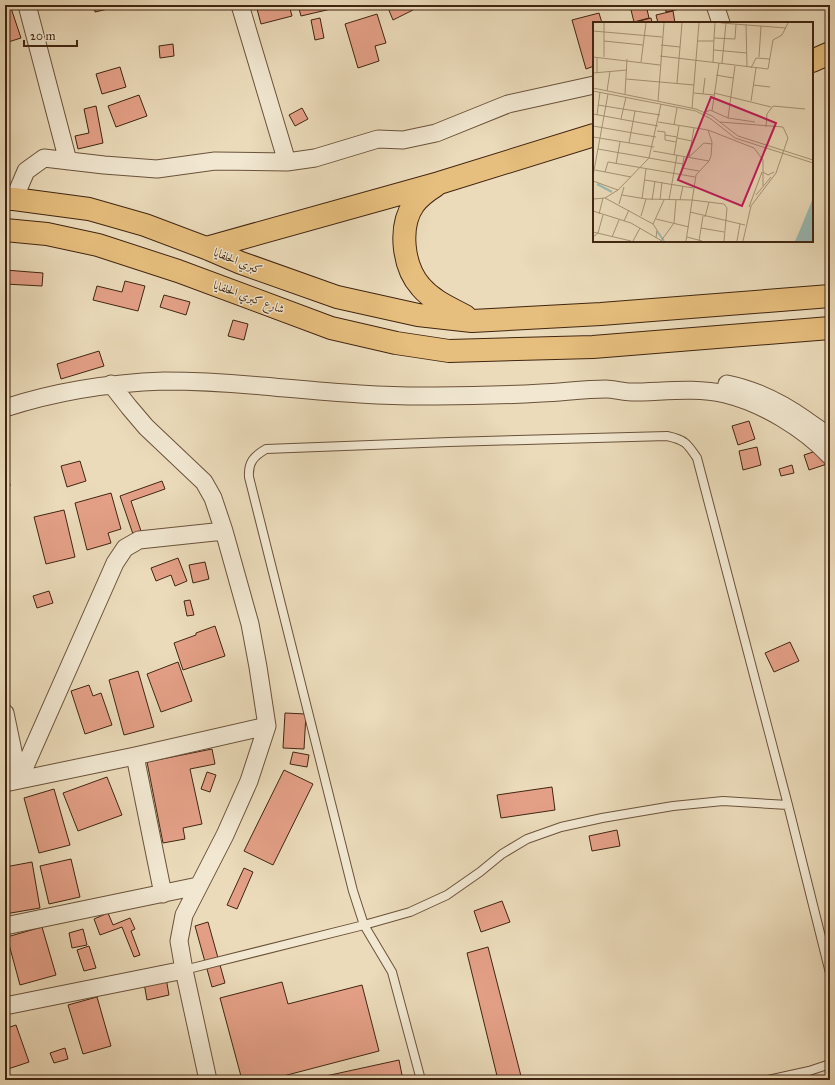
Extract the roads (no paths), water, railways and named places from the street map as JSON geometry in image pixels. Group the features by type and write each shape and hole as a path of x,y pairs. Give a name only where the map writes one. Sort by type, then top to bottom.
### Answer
{"main road":[{"path":"813,61 830,53"},
{"path":"206,248 439,183 593,135"},
{"path":"439,183 423,194 414,204 407,217 405,252 411,270 421,287 435,300 472,321"},
{"name":"كبري الحلفايا","path":"10,199 89,209 145,225 241,263 337,297 418,315 472,321 601,314 830,296"},
{"name":"شارع كبري الحلفايا","path":"5,230 47,234 98,245 185,273 331,328 396,343 449,351 496,351 593,347 830,328"}],"street":[{"path":"27,5 68,161"},
{"path":"240,5 287,162"},
{"path":"715,5 721,22"},
{"path":"10,199 26,171 44,158 157,169 215,160 287,162 315,158 378,139 403,140 436,133 508,104 593,85"},
{"path":"606,389 628,383 682,380 706,381 730,385 766,396 788,408 830,438"},
{"path":"5,408 73,390 111,384 164,381 204,382 389,396 500,396 606,389 629,392 683,390 705,391 725,394 743,400 781,418 802,430 830,456"},
{"path":"111,384 146,427 204,482 213,498 224,531 250,624 267,726 249,781 225,835 184,915 179,941 208,1080"},
{"path":"12,781 115,563 125,548 139,540 224,531"},
{"path":"5,714 12,781"},
{"path":"12,781 135,756 267,726"},
{"path":"135,756 162,894"},
{"path":"5,926 198,886"},
{"path":"6,1003 184,970"}],"lane":[{"path":"421,1080 392,972 364,925 351,884 249,477 251,461 257,454 266,449 667,436 680,439 688,445 697,458 788,805 830,973"},
{"path":"184,970 410,912 447,895 508,850 527,839 562,827 602,818 716,802 788,805"},
{"path":"768,1080 808,1071 830,1064"}]}
